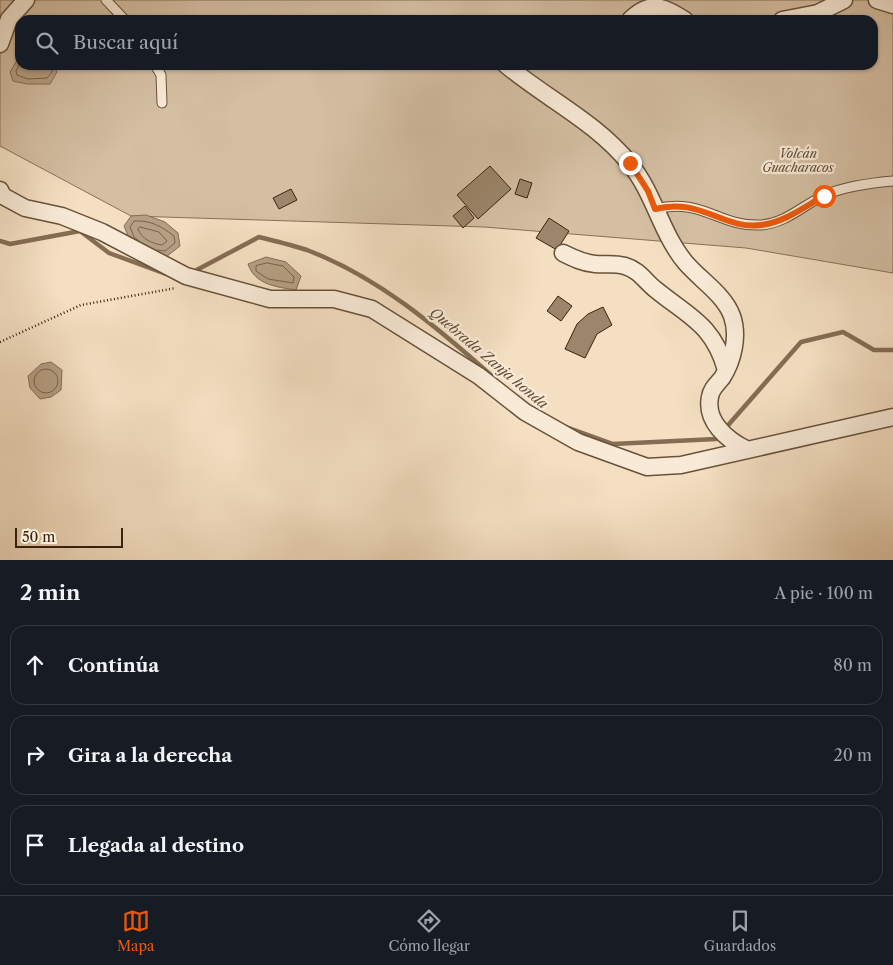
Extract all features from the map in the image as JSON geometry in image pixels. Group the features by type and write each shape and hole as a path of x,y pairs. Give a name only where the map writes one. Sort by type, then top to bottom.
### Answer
{"street":[{"path":"0,44 9,19 26,0"},
{"path":"808,15 818,13 844,0"},
{"path":"877,0 893,5"},
{"path":"634,15 640,8 651,5 663,7 677,15"},
{"path":"513,70 601,133 640,176 655,209 685,262 720,298 731,313 735,335 726,370 710,397 712,416 722,433 746,449"},
{"path":"0,190 2,196 25,208 62,216 102,232 186,276 270,299 334,299 372,309 479,376 525,412 578,442 622,460 647,467 681,465 893,417"},
{"path":"563,253 580,262 596,265 612,263 627,266 642,275 653,287 705,328 720,348 726,370"}],"lane":[{"path":"106,0 120,15"},
{"path":"158,70 161,75 162,103"},
{"path":"655,209 670,205 697,208 730,221 760,225 784,219 824,196 846,188 893,181"}],"path":[{"path":"0,342 81,305 178,288"}],"green space":[{"name":"Volcán Guacharacos","path":"0,0 893,0 893,273 746,248 484,227 131,216 0,146"}],"water":[{"path":"15,64 15,70 56,70 57,72 50,84 27,84 13,81 10,72"},
{"path":"146,215 165,222 178,233 180,246 166,257 130,240 124,226 131,216"},
{"path":"266,257 286,262 301,276 296,290 268,284 261,281 251,271 248,264"},
{"path":"51,362 62,370 61,390 51,397 40,399 30,388 28,376 41,364"}],"building":[{"path":"490,166 511,189 478,219 457,195"},
{"path":"520,179 532,183 527,198 515,194"},
{"path":"291,189 297,200 279,209 273,198"},
{"path":"465,206 474,218 463,228 453,216"},
{"path":"549,218 569,231 557,250 536,238"},
{"path":"558,296 572,306 561,321 547,311"},
{"path":"603,307 612,325 597,334 585,358 565,349 577,324 588,314"}],"waterway":[{"name":"Quebrada Zanja honda","path":"0,241 10,244 80,231 109,253 166,274"},
{"name":"Quebrada Zanja honda","path":"191,273 259,237 307,250 358,274 406,305 493,377"},
{"name":"Quebrada Zanja honda","path":"566,427 613,444 716,439 801,342 843,332 874,350 893,350"}],"route":[{"path":"630,163 640,176 655,209 670,205 697,208 730,221 760,225 784,219 824,196"}]}
